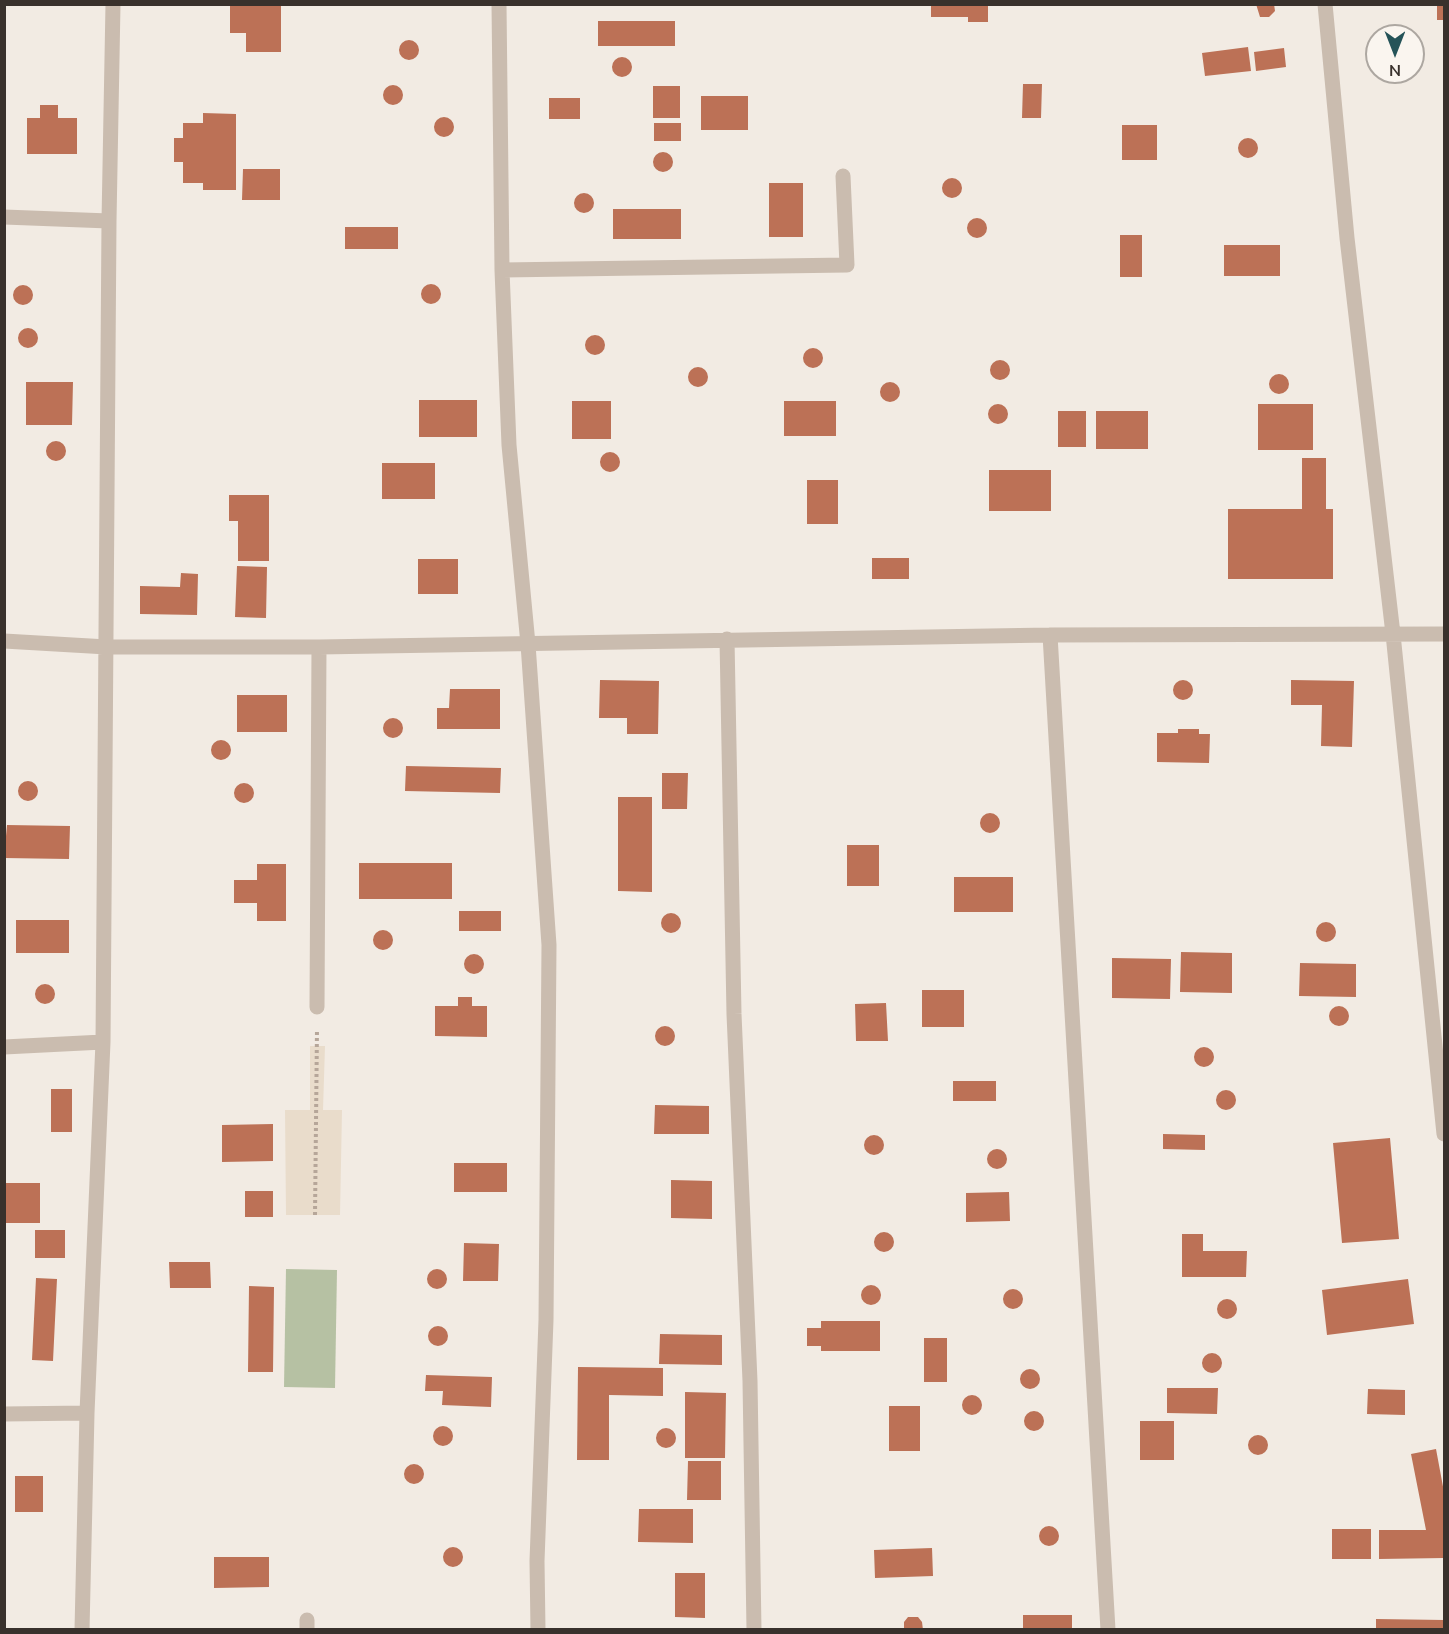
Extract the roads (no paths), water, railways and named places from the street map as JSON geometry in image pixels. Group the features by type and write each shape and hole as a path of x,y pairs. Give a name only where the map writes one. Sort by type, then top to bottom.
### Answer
{"street":[{"path":"82,1629 87,1413 103,1042 109,221 113,4"},
{"path":"499,4 502,270 509,446 528,644 549,945 546,1320 537,1561 538,1629"},
{"path":"1325,4 1347,238 1393,634 1444,1134"},
{"path":"502,270 847,265 843,176"},
{"path":"4,217 109,221"},
{"path":"4,641 107,647 319,647 1050,635 1444,634"},
{"path":"1050,635 1108,1629"},
{"path":"727,639 734,1014 750,1381 754,1629"},
{"path":"317,1007 319,647"},
{"path":"4,1047 103,1042"},
{"path":"4,1414 87,1413"}]}
